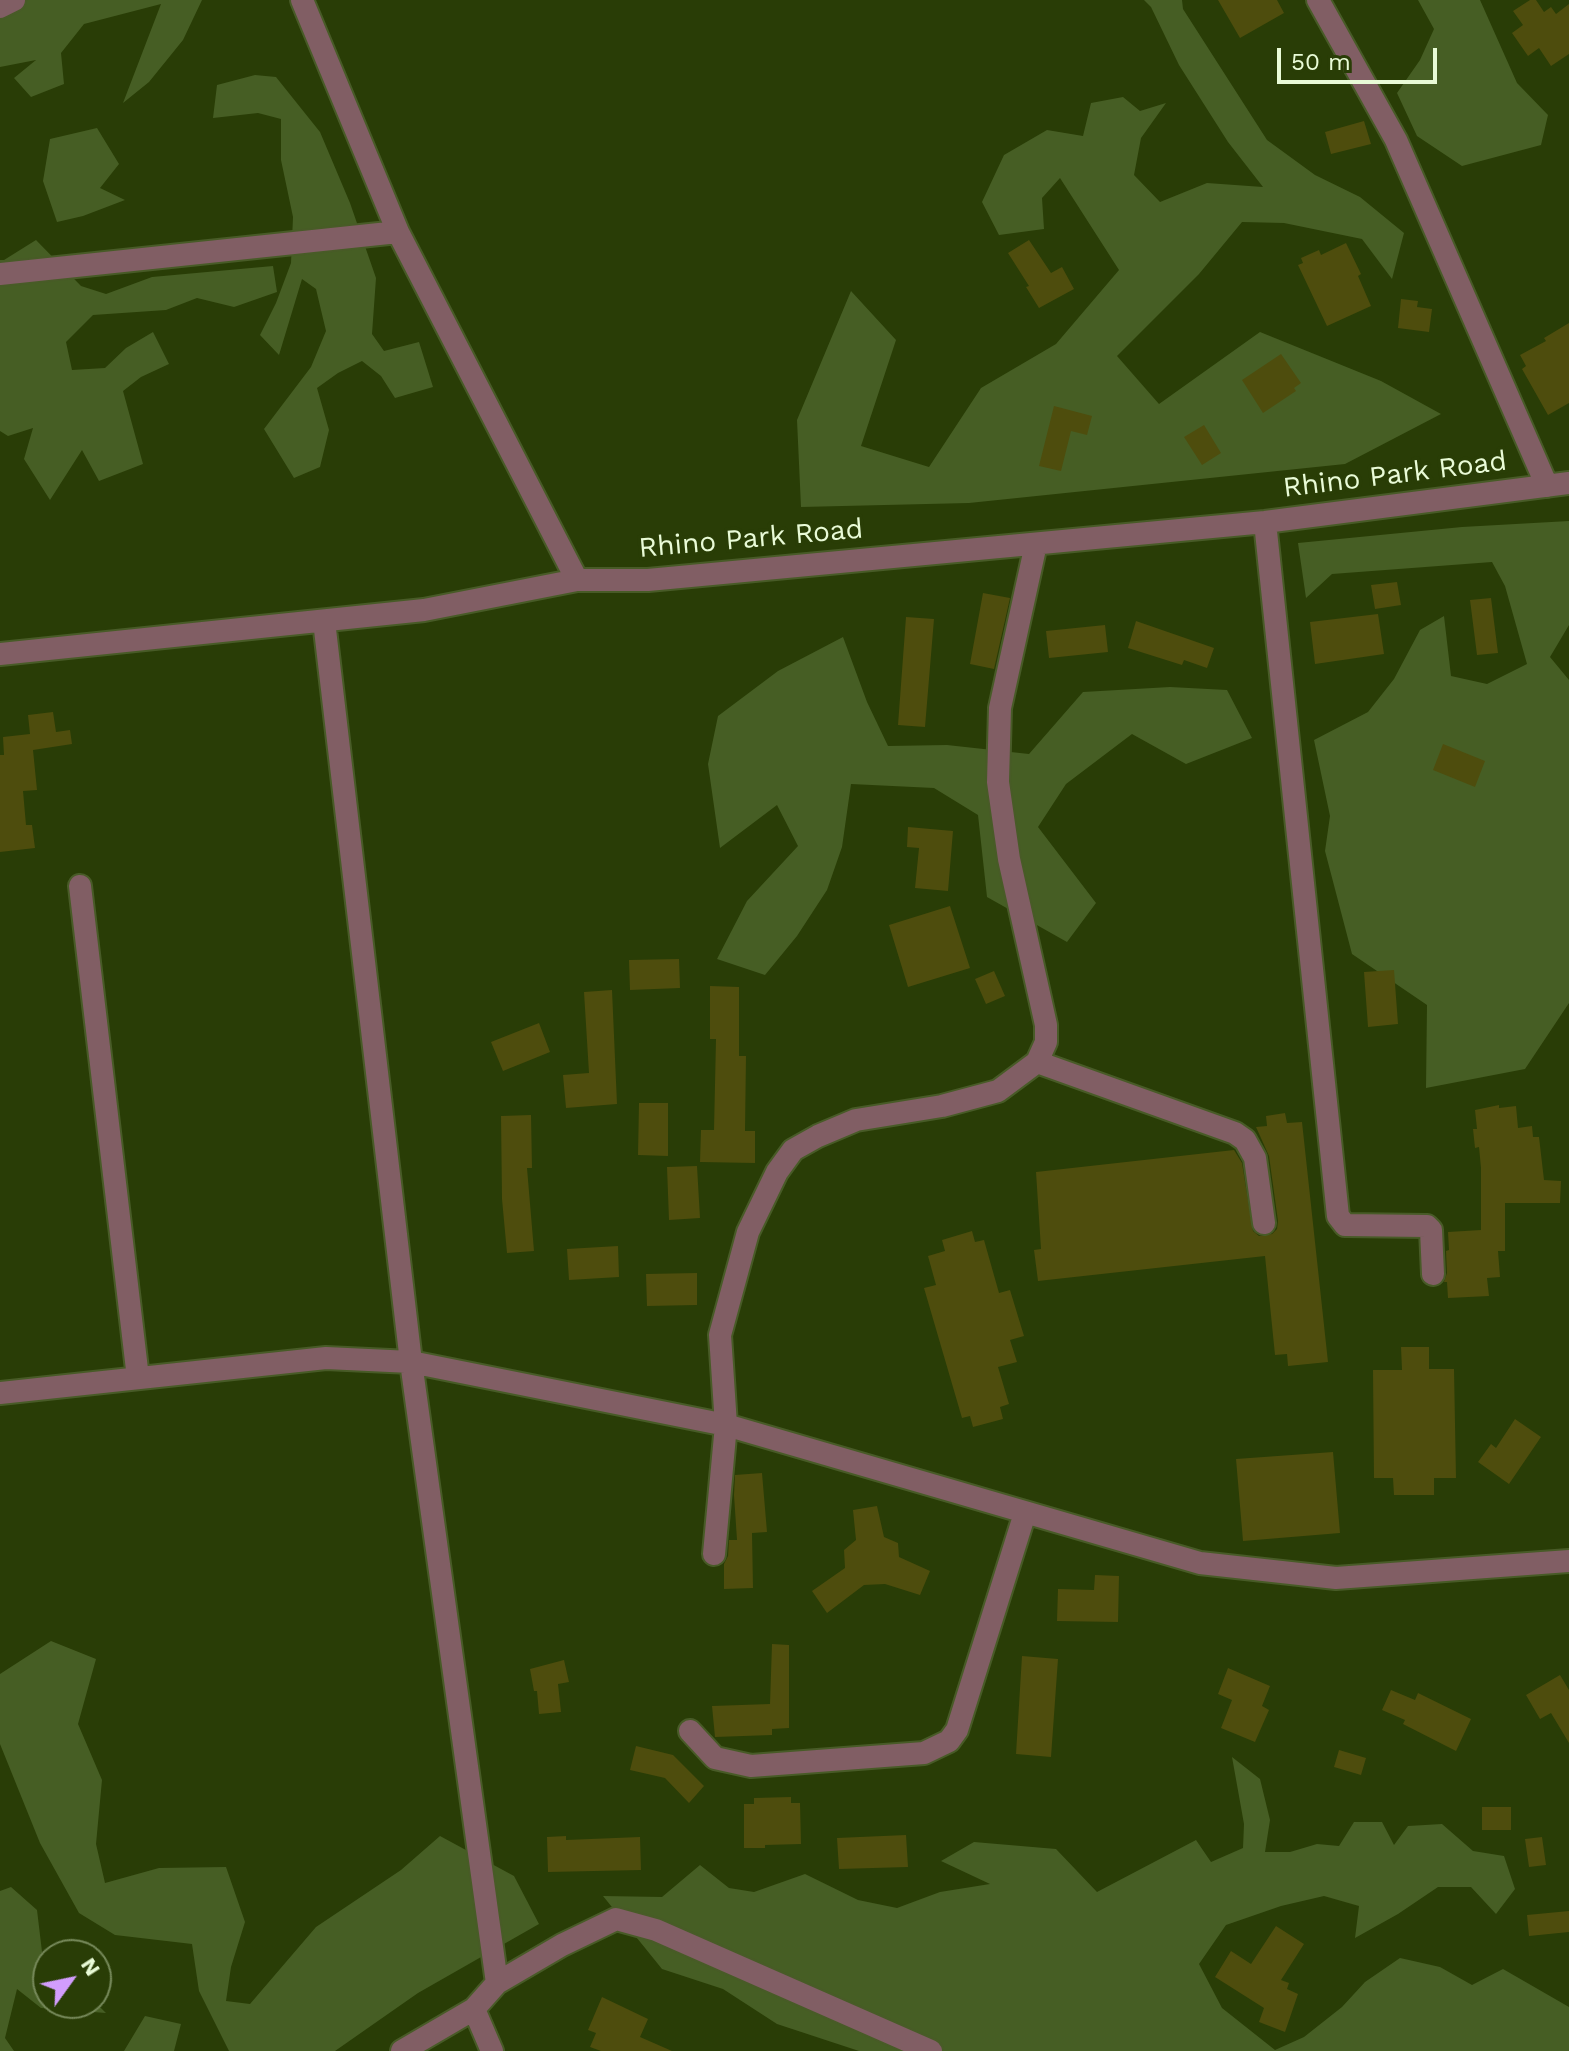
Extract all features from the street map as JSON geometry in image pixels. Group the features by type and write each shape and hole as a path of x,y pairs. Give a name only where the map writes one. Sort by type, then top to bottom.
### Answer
{"street":[{"path":"0,7 14,0"},
{"path":"302,0 398,232 577,580"},
{"path":"1318,0 1396,140 1558,485"},
{"path":"0,274 398,232"},
{"name":"Rhino Park Road","path":"0,654 424,610 577,580 648,580 1265,522 1558,485"},
{"path":"1265,522 1338,1216 1345,1225 1427,1226 1431,1230 1433,1274"},
{"path":"714,1554 726,1425 720,1335 748,1232 777,1172 793,1150 856,1120 942,1106 998,1091 1037,1062 1046,1042 1046,1025 1009,859 998,782 1000,708 1036,544"},
{"path":"324,621 411,1362 497,1983"},
{"path":"80,886 138,1378"},
{"path":"1037,1062 1235,1133 1250,1146 1255,1158 1264,1223"},
{"path":"0,1393 326,1358 411,1362 726,1425 1200,1563 1336,1578 1569,1561"},
{"path":"690,1731 715,1758 751,1766 924,1753 949,1741 957,1730 1025,1513"},
{"path":"402,2051 474,2009 497,1983 562,1945 616,1919 656,1930 931,2051"},
{"path":"474,2009 492,2051"}],"green space":[{"path":"0,0 202,0 183,40 149,82 123,103 161,4 84,24 61,53 64,84 31,97 14,78 36,60 0,67"},
{"path":"1144,0 1182,0 1183,9 1267,140 1315,175 1360,197 1404,233 1392,279 1362,239 1284,223 1242,222 1199,274 1117,356 1159,404 1260,332 1381,381 1441,414 1345,464 969,503 801,507 797,420 851,291 896,340 861,446 929,467 981,388 1056,344 1119,270 1060,178 1042,198 1044,229 999,235 982,202 1004,155 1047,130 1083,136 1091,103 1123,97 1140,111 1166,103 1141,138 1134,175 1160,202 1207,183 1263,187 1228,142 1179,65 1151,7"},
{"path":"1418,0 1480,0 1517,83 1548,115 1541,145 1462,166 1417,136 1397,93 1420,60 1434,29"},
{"path":"255,75 276,77 320,132 350,203 376,278 372,334 384,351 419,342 433,387 395,398 381,376 362,361 338,373 317,388 329,430 320,467 294,478 264,429 311,367 326,331 316,289 302,279 279,355 260,335 291,263 293,217 281,160 281,119 258,113 213,118 217,85"},
{"path":"97,128 119,164 100,188 125,200 57,222 43,181 50,139"},
{"path":"36,240 81,286 106,294 152,277 273,266 277,292 234,307 197,298 166,310 93,315 66,342 72,370 105,368 126,348 153,332 169,364 141,377 123,391 143,464 99,481 82,450 50,500 24,459 33,428 8,436 0,431 0,260"},
{"path":"1569,521 1569,625 1550,657 1569,680 1569,1003 1525,1069 1426,1088 1427,1005 1352,954 1325,851 1330,816 1314,740 1368,712 1394,679 1420,630 1444,616 1451,676 1487,684 1527,664 1505,586 1492,562 1332,574 1306,598 1298,543 1462,527"},
{"path":"843,637 867,702 888,746 947,745 1029,754 1083,692 1170,687 1227,690 1252,738 1186,764 1132,734 1066,784 1038,827 1096,903 1067,942 987,897 978,815 934,788 851,784 842,847 827,890 797,936 765,975 717,959 747,901 798,846 777,805 720,848 708,764 718,716 778,671"},
{"path":"51,1641 96,1659 78,1724 102,1780 96,1844 105,1883 159,1868 226,1867 245,1922 231,1967 226,2001 250,2004 316,1927 401,1870 440,1836 514,1876 539,1924 418,1993 335,2051 229,2051 199,1991 192,1944 115,1935 79,1913 40,1843 0,1744 0,1674"},
{"path":"1232,1757 1260,1779 1270,1820 1265,1852 1290,1852 1317,1844 1339,1846 1354,1822 1382,1822 1394,1845 1408,1826 1442,1824 1473,1851 1504,1856 1515,1889 1496,1914 1471,1887 1438,1887 1355,1938 1359,1906 1324,1896 1281,1906 1226,1925 1199,1964 1222,2008 1275,2050 1304,2037 1342,2007 1365,1982 1400,1958 1440,1967 1472,1985 1503,1969 1569,2007 1569,2051 859,2051 777,2024 723,1989 662,1969 603,1896 662,1897 700,1865 729,1888 754,1892 805,1874 858,1900 897,1908 940,1892 990,1884 941,1861 974,1842 1056,1849 1097,1892 1196,1840 1211,1862 1243,1848 1244,1824"},
{"path":"11,1887 37,1910 40,1939 32,1939 32,2001 17,1989 5,2038 14,2051 0,2051 0,1891"},
{"path":"145,2016 181,2024 174,2051 124,2051"}],"building":[{"path":"1218,0 1277,0 1284,13 1240,38"},
{"path":"1530,0 1536,0 1544,12 1551,7 1556,14 1569,4 1569,54 1551,66 1539,48 1528,56 1512,33 1523,25 1513,11"},
{"path":"1364,121 1371,144 1331,154 1325,132"},
{"path":"1029,240 1051,273 1062,267 1074,289 1039,308 1008,253"},
{"path":"1346,243 1361,274 1358,276 1371,306 1327,326 1298,265 1303,263 1301,258 1319,250 1321,255"},
{"path":"1401,299 1418,301 1417,307 1432,309 1429,332 1398,328"},
{"path":"1569,323 1569,403 1548,415 1522,369 1526,366 1520,355 1546,341 1544,338"},
{"path":"1281,354 1301,383 1294,388 1296,391 1263,413 1242,380"},
{"path":"1054,406 1092,416 1087,435 1071,431 1061,471 1039,466"},
{"path":"1204,425 1221,453 1202,465 1184,437"},
{"path":"1397,582 1401,605 1375,609 1371,585"},
{"path":"983,593 1010,598 994,669 970,664"},
{"path":"1491,598 1498,653 1477,655 1470,600"},
{"path":"1378,614 1384,654 1315,664 1310,622"},
{"path":"906,617 934,619 925,727 898,725"},
{"path":"1136,621 1214,648 1207,668 1184,660 1182,665 1128,648"},
{"path":"1105,625 1108,652 1049,658 1046,631"},
{"path":"53,712 56,732 70,730 72,744 33,750 37,790 23,791 26,825 32,825 35,848 0,852 0,755 4,755 3,737 30,734 28,715"},
{"path":"1443,744 1485,761 1475,787 1433,770"},
{"path":"908,827 953,831 948,891 915,888 919,848 907,847"},
{"path":"950,906 970,968 908,987 889,925"},
{"path":"679,959 680,988 630,990 629,960"},
{"path":"1394,970 1398,1024 1368,1027 1364,972"},
{"path":"994,971 1005,996 986,1004 975,979"},
{"path":"710,986 739,987 739,1056 746,1056 745,1131 755,1131 755,1163 700,1162 701,1130 714,1130 716,1039 710,1039"},
{"path":"612,990 617,1104 566,1108 563,1075 589,1073 584,992"},
{"path":"539,1023 550,1052 503,1071 491,1042"},
{"path":"639,1103 668,1103 668,1156 638,1155"},
{"path":"1499,1105 1499,1108 1516,1106 1518,1128 1532,1126 1533,1137 1539,1137 1544,1180 1561,1181 1560,1203 1505,1203 1505,1251 1498,1251 1500,1277 1487,1278 1489,1296 1448,1298 1447,1282 1444,1282 1447,1273 1446,1251 1449,1250 1448,1232 1481,1230 1481,1168 1473,1129 1477,1129 1475,1110"},
{"path":"1285,1113 1287,1123 1302,1122 1328,1362 1288,1366 1287,1354 1275,1355 1265,1256 1038,1281 1034,1250 1041,1249 1036,1172 1234,1150 1242,1163 1253,1231 1259,1236 1272,1234 1277,1229 1278,1221 1269,1156 1256,1127 1267,1126 1266,1116"},
{"path":"531,1115 532,1168 527,1168 534,1251 507,1253 502,1199 501,1116"},
{"path":"697,1166 700,1218 669,1220 667,1167"},
{"path":"972,1231 975,1242 984,1240 999,1293 1010,1290 1024,1336 1010,1340 1017,1362 998,1367 1009,1404 1000,1407 1003,1419 973,1427 970,1416 962,1418 924,1288 936,1285 928,1256 945,1251 942,1240"},
{"path":"618,1246 619,1277 569,1280 567,1249"},
{"path":"697,1273 697,1305 647,1306 646,1274"},
{"path":"1401,1347 1429,1347 1429,1369 1454,1369 1456,1478 1434,1478 1434,1495 1394,1495 1393,1478 1374,1478 1373,1370 1402,1370"},
{"path":"1515,1419 1541,1437 1509,1484 1478,1462 1491,1444 1496,1448"},
{"path":"1333,1452 1340,1533 1243,1541 1236,1459"},
{"path":"762,1473 767,1532 752,1533 753,1588 724,1589 724,1564 729,1540 737,1540 735,1475"},
{"path":"877,1506 884,1537 898,1543 899,1557 930,1571 920,1595 885,1584 864,1585 827,1613 812,1591 845,1568 844,1550 856,1540 853,1510"},
{"path":"1095,1575 1119,1576 1118,1622 1057,1621 1058,1589 1094,1590"},
{"path":"772,1644 789,1645 789,1728 772,1729 772,1735 715,1737 712,1706 770,1704"},
{"path":"1022,1656 1058,1659 1051,1757 1016,1754"},
{"path":"564,1660 569,1682 558,1684 561,1712 539,1714 537,1691 534,1691 530,1669"},
{"path":"1228,1668 1270,1686 1262,1706 1269,1710 1255,1742 1221,1728 1232,1700 1218,1694"},
{"path":"1560,1675 1569,1690 1569,1743 1551,1713 1540,1719 1526,1695"},
{"path":"1391,1690 1415,1700 1418,1693 1471,1719 1456,1751 1382,1710"},
{"path":"636,1746 673,1755 704,1786 689,1803 665,1778 630,1770"},
{"path":"1339,1750 1366,1758 1361,1775 1334,1767"},
{"path":"791,1797 791,1803 800,1803 801,1844 744,1848 744,1804 754,1804 754,1798"},
{"path":"1482,1807 1511,1807 1511,1830 1482,1830"},
{"path":"906,1835 908,1867 839,1869 837,1838"},
{"path":"566,1836 566,1840 640,1837 641,1870 548,1872 547,1837"},
{"path":"1542,1837 1546,1865 1529,1867 1525,1839"},
{"path":"1569,1911 1569,1932 1529,1936 1527,1915"},
{"path":"1276,1926 1304,1944 1281,1980 1289,1983 1287,1989 1298,1994 1285,2032 1259,2022 1264,2008 1215,1977 1231,1951 1251,1964"},
{"path":"602,1997 648,2019 640,2037 672,2051 601,2051 590,2047 596,2033 588,2030"}]}
